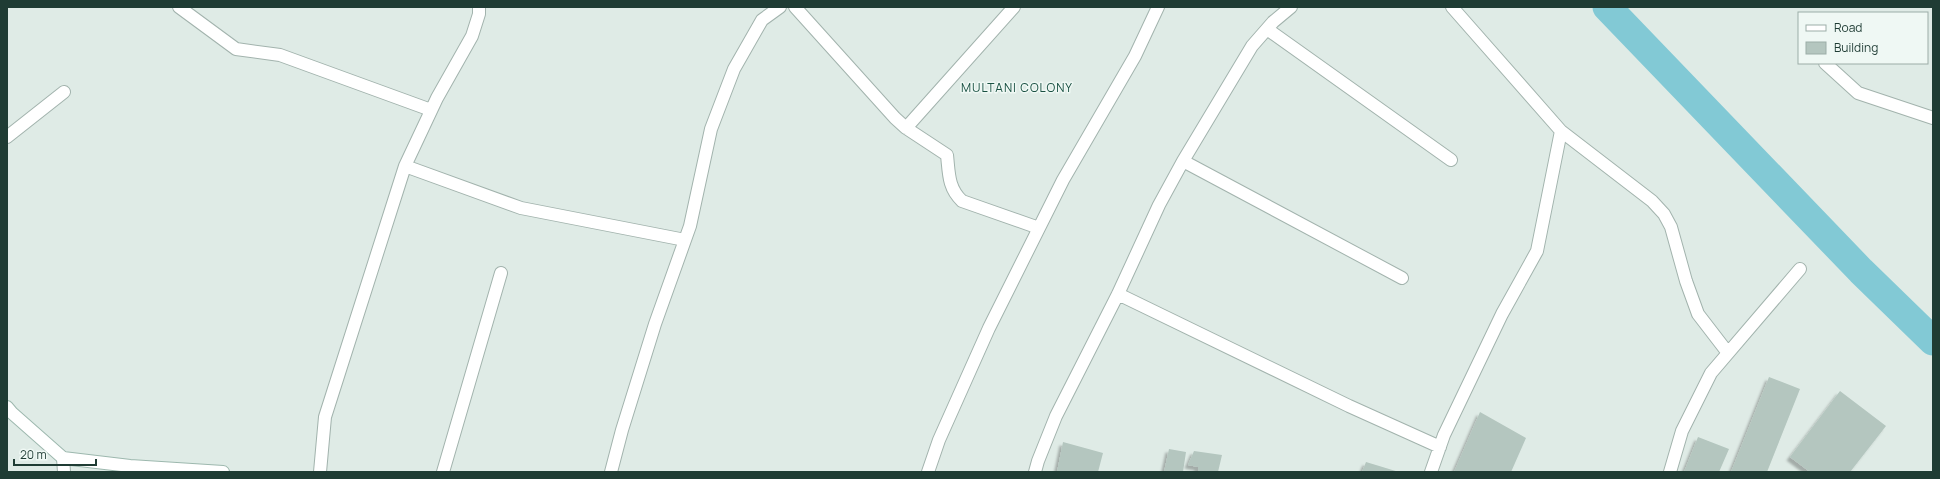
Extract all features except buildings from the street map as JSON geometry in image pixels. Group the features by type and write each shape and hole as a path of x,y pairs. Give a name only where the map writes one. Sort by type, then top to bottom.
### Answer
{"street":[{"path":"179,7 236,49 280,55 431,110"},
{"path":"320,472 325,417 405,166 431,110 472,36 479,14 479,7"},
{"path":"611,472 622,430 650,339 690,226 711,129 734,69 762,20 780,7"},
{"path":"795,7 906,128 947,155 950,185 955,195 962,202 1039,228"},
{"path":"906,128 1014,7"},
{"path":"928,472 939,440 986,335 1063,180 1135,56 1158,7"},
{"path":"1035,472 1038,460 1056,416 1118,294 1159,205 1183,161 1252,46 1267,29 1291,7"},
{"path":"1452,7 1561,131 1652,201 1664,214 1671,227 1691,299 1698,314 1728,352"},
{"path":"1267,29 1451,160"},
{"path":"1826,64 1858,93 1933,118"},
{"path":"7,137 64,92"},
{"path":"1431,472 1440,447 1502,314 1537,251 1561,131"},
{"path":"1183,161 1228,183 1402,278"},
{"path":"405,166 521,208 685,240"},
{"path":"1670,472 1686,424 1711,373 1800,269"},
{"path":"443,472 501,273"},
{"path":"1118,294 1349,406 1440,447"},
{"path":"9,413 63,458 130,466 223,472"},
{"path":"63,458 64,472"}],"waterway":[{"path":"1607,7 1861,271 1933,341"}],"district":[{"name":"MULTANI COLONY","path":"1017,88"}]}
